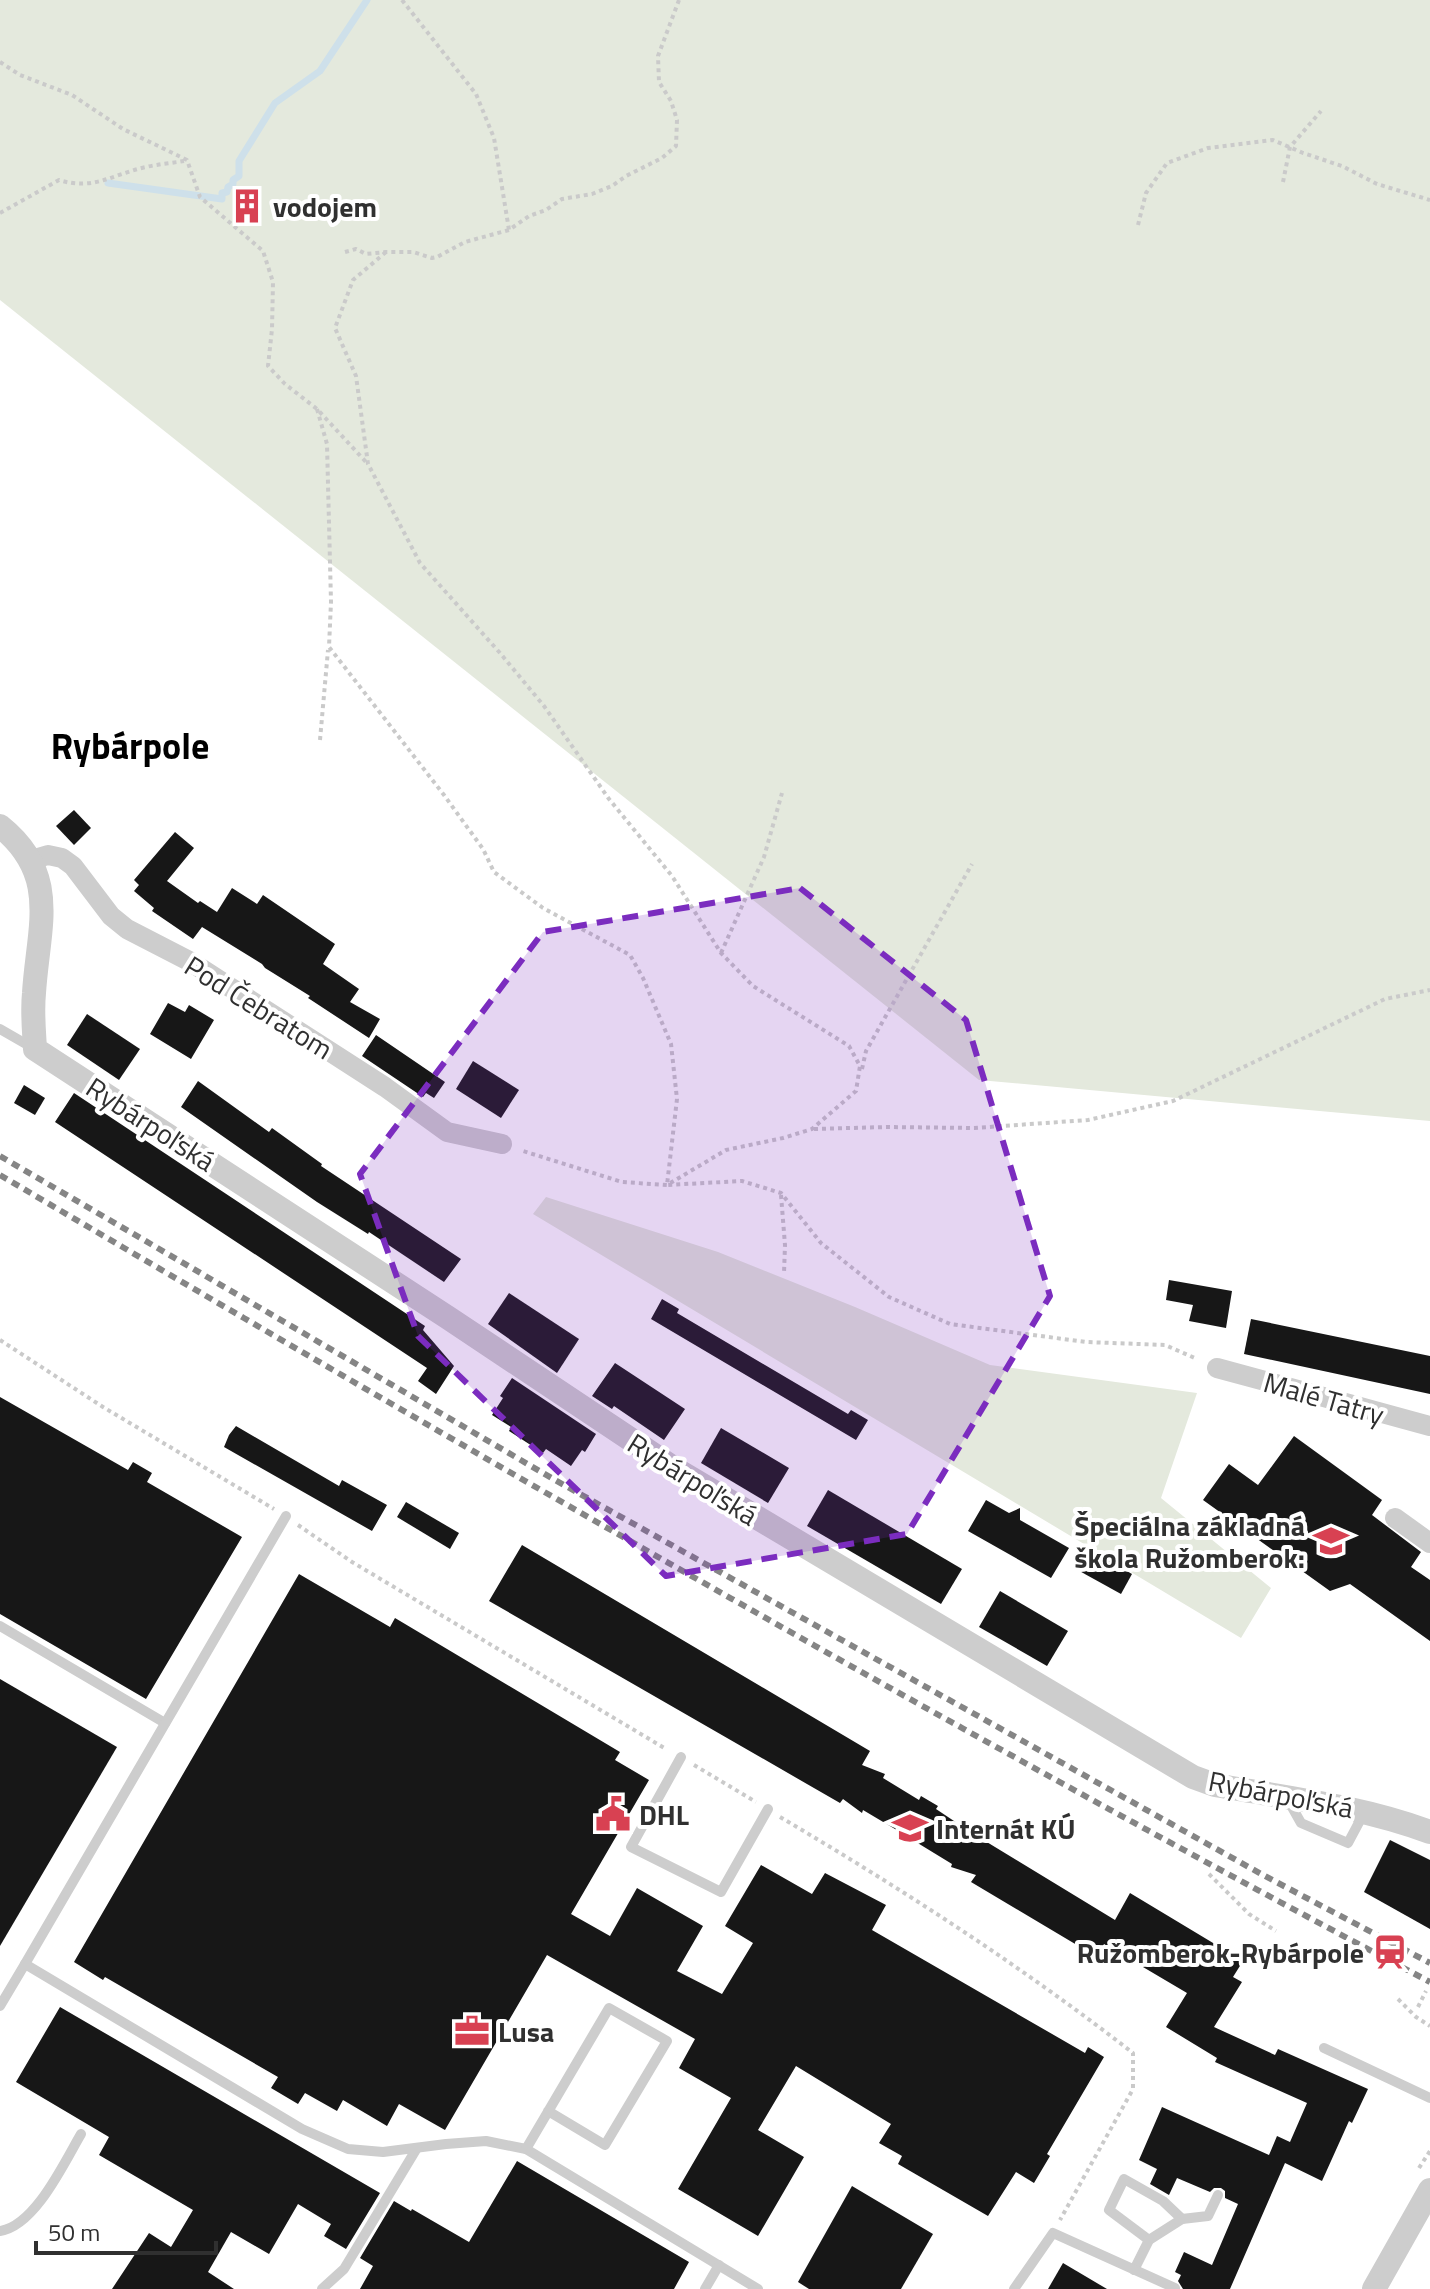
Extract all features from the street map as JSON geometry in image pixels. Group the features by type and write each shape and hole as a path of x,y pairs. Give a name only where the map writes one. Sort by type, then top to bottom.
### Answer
{"street":[{"path":"0,826 31,860 37,879 43,928 34,991 35,1049"},
{"name":"Pod Čebratom","path":"31,860 48,855 62,858 86,881 111,916 127,929 191,962 385,1087 447,1132 502,1144"},
{"name":"Rybárpoľská","path":"35,1049 672,1467 1193,1777 1215,1785 1365,1811 1430,1832"},
{"name":"Malé Tatry","path":"1217,1368 1430,1426"},
{"path":"1395,1518 1430,1543"},
{"path":"1374,2289 1430,2190"}],"lane":[{"name":"Rybárpoľská","path":"0,1029 35,1049"},
{"path":"0,2006 286,1516"},
{"path":"0,1626 165,1723"},
{"path":"681,1757 631,1847 721,1892 768,1809"},
{"path":"1287,1798 1301,1823 1348,1843 1365,1811"},
{"path":"25,1964 302,2129 348,2149 383,2152 486,2141 526,2149 758,2289"},
{"path":"526,2149 548,2111 609,2008 667,2041 605,2145 548,2111"},
{"path":"1324,2048 1430,2098"},
{"path":"0,2231 12,2229 46,2195 81,2134"},
{"path":"322,2289 344,2269 417,2148"},
{"path":"1149,2240 1109,2210 1124,2179 1163,2201 1182,2219"},
{"path":"1134,2270 1149,2240 1182,2219 1208,2216 1218,2195"},
{"path":"1014,2289 1053,2233 1175,2288"},
{"path":"705,2289 719,2265"}],"path":[{"path":"402,0 476,94 494,138 509,230"},
{"path":"345,252 356,249 366,254 413,252 437,257 465,242 509,230 562,199 592,194 612,186 662,158 676,146 677,120 671,101 659,82 658,56 679,0"},
{"path":"0,62 20,75 72,95 123,129 187,160 200,197 263,251 273,282 268,366 317,409 368,464 420,563 544,706 609,799 672,876 721,953 753,986 849,1046 860,1066 856,1091"},
{"path":"1283,182 1290,147 1321,111"},
{"path":"1138,225 1146,193 1167,163 1208,148 1273,140 1342,166 1377,184 1430,200"},
{"path":"0,213 59,180 76,185 94,184 146,167 187,160"},
{"path":"368,464 356,376 335,328 353,280 386,252"},
{"path":"317,409 327,444 331,602 320,740"},
{"path":"329,647 452,806 483,849 494,872 543,908 630,955 671,1044 677,1099 667,1185"},
{"path":"721,953 764,857 782,793"},
{"path":"812,1129 856,1091 866,1051 972,864"},
{"path":"667,1185 726,1150 812,1129 988,1127 1088,1120 1173,1101 1385,999 1430,990"},
{"path":"502,1144 622,1182 667,1185 742,1181 781,1193 821,1243 889,1297 950,1324 1086,1342 1165,1345 1217,1368"},
{"path":"781,1193 784,1273"},
{"path":"0,1340 103,1407 286,1516 352,1562 892,1883 1064,2000 1133,2053 1133,2089 1053,2233"},
{"path":"1209,1874 1249,1914 1276,1931"},
{"path":"1418,2007 1426,1991"},
{"path":"1398,1999 1430,2026"}],"highlighted area":[{"path":"800,888 966,1020 1050,1296 907,1534 666,1576 418,1336 360,1174 543,932"}],"shaded area":[{"path":"0,0 1430,0 1430,1121 979,1080 0,300"},
{"path":"546,1197 718,1252 990,1365 1197,1393 1161,1498 1271,1588 1241,1638 533,1214"}],"building":[{"name":"vodojem","path":"241,188 260,195 253,224 233,216"},
{"path":"74,810 91,828 74,845 56,826"},
{"path":"175,832 194,848 167,881 198,903 200,901 217,912 232,888 257,904 263,895 335,944 323,964 359,989 350,1002 380,1019 369,1038 202,927 193,939 152,911 154,908 134,891 139,885 134,880"},
{"path":"168,1003 185,1012 189,1005 214,1020 191,1059 150,1034"},
{"path":"87,1014 140,1049 119,1080 67,1045"},
{"path":"376,1035 445,1082 434,1098 426,1093 423,1097 362,1056"},
{"path":"473,1061 519,1090 501,1118 456,1089"},
{"path":"198,1081 269,1132 272,1128 321,1166 461,1259 444,1282 317,1202 181,1107"},
{"path":"24,1085 45,1098 35,1115 14,1103"},
{"path":"74,1093 425,1326 423,1330 454,1366 436,1394 418,1381 427,1368 55,1122"},
{"path":"1169,1280 1232,1291 1226,1328 1189,1321 1193,1305 1166,1300"},
{"path":"509,1293 579,1339 557,1373 488,1324"},
{"path":"662,1299 679,1309 677,1313 848,1414 851,1410 868,1420 856,1440 651,1319"},
{"path":"1251,1319 1430,1356 1430,1394 1244,1354"},
{"path":"615,1363 685,1409 664,1440 614,1406 612,1409 592,1396"},
{"path":"512,1378 596,1434 585,1452 582,1450 571,1466 546,1449 543,1453 509,1431 511,1427 492,1415"},
{"path":"0,1397 128,1470 133,1462 152,1473 147,1482 242,1537 146,1699 0,1614"},
{"path":"236,1426 339,1486 342,1480 387,1505 372,1531 224,1447"},
{"path":"721,1428 789,1468 768,1503 701,1463"},
{"path":"1294,1436 1382,1500 1372,1515 1421,1552 1411,1567 1430,1580 1430,1641 1350,1584 1330,1591 1203,1500 1229,1464 1258,1485"},
{"path":"828,1490 962,1569 941,1604 807,1526"},
{"path":"986,1500 1009,1513 1020,1508 1020,1520 1069,1548 1051,1578 968,1531"},
{"path":"406,1502 459,1533 450,1549 397,1517"},
{"path":"522,1545 870,1751 862,1765 885,1774 883,1778 919,1800 921,1796 938,1806 936,1809 972,1833 1115,1920 1130,1893 1243,1961 1233,1977 1242,1982 1214,2027 1275,2055 1278,2049 1368,2089 1352,2123 1349,2121 1322,2181 1285,2163 1230,2289 1183,2289 1178,2281 1181,2275 1175,2272 1184,2252 1212,2265 1238,2204 1225,2198 1225,2191 1221,2188 1210,2192 1177,2178 1169,2195 1150,2184 1157,2169 1139,2160 1162,2107 1269,2155 1277,2136 1290,2142 1307,2103 1215,2062 1217,2058 1166,2027 1187,1993 1104,1944 1097,1957 971,1882 976,1875 951,1867 952,1864 916,1842 914,1845 898,1835 900,1832 863,1810 862,1813 843,1799 840,1803 489,1601"},
{"path":"1087,1548 1132,1574 1121,1594 1074,1568"},
{"path":"299,1574 390,1627 395,1618 620,1752 615,1760 649,1780 571,1914 610,1936 637,1888 703,1926 677,1971 722,1994 753,1943 725,1926 761,1865 812,1894 825,1873 886,1905 872,1930 1085,2053 1088,2047 1104,2057 1047,2154 1050,2156 1034,2183 1016,2172 988,2216 898,2164 902,2156 879,2143 891,2124 796,2066 758,2130 804,2157 758,2236 678,2189 731,2098 679,2068 695,2039 547,1955 445,2130 399,2104 387,2126 343,2100 337,2111 305,2093 298,2104 271,2088 278,2077 74,1962"},
{"path":"1000,1591 1068,1631 1047,1666 979,1627"},
{"path":"0,1679 117,1747 0,1946"},
{"path":"1390,1840 1430,1860 1430,1929 1364,1892"},
{"path":"60,2007 380,2193 346,2249 324,2236 331,2224 298,2204 269,2254 231,2232 208,2272 234,2289 112,2289 149,2233 171,2247 193,2210 99,2155 109,2137 16,2082"},
{"path":"517,2161 689,2262 674,2289 360,2289 373,2266 360,2258 394,2201 469,2242"},
{"path":"852,2186 933,2234 901,2289 809,2289 798,2282"},
{"path":"1063,2263 1107,2289 1048,2289"}],"waterway":[{"path":"108,183 222,199 222,193 227,192 239,176 239,161 275,103 320,71 367,0"}],"railway":[{"path":"0,1156 555,1480 1263,1875 1430,1963"},
{"path":"0,1175 710,1587 1069,1787 1430,1982"}],"place":[{"name":"vodojem","path":"247,206"},
{"name":"Špeciálna základná škola Ružomberok:","path":"1331,1541"},
{"name":"DHL","path":"613,1814"},
{"name":"Internát KÚ","path":"910,1828"},
{"name":"Ružomberok-Rybárpole","path":"1390,1952"},
{"name":"Lusa","path":"472,2031"}],"district":[{"name":"Rybárpole","path":"130,745"}]}
